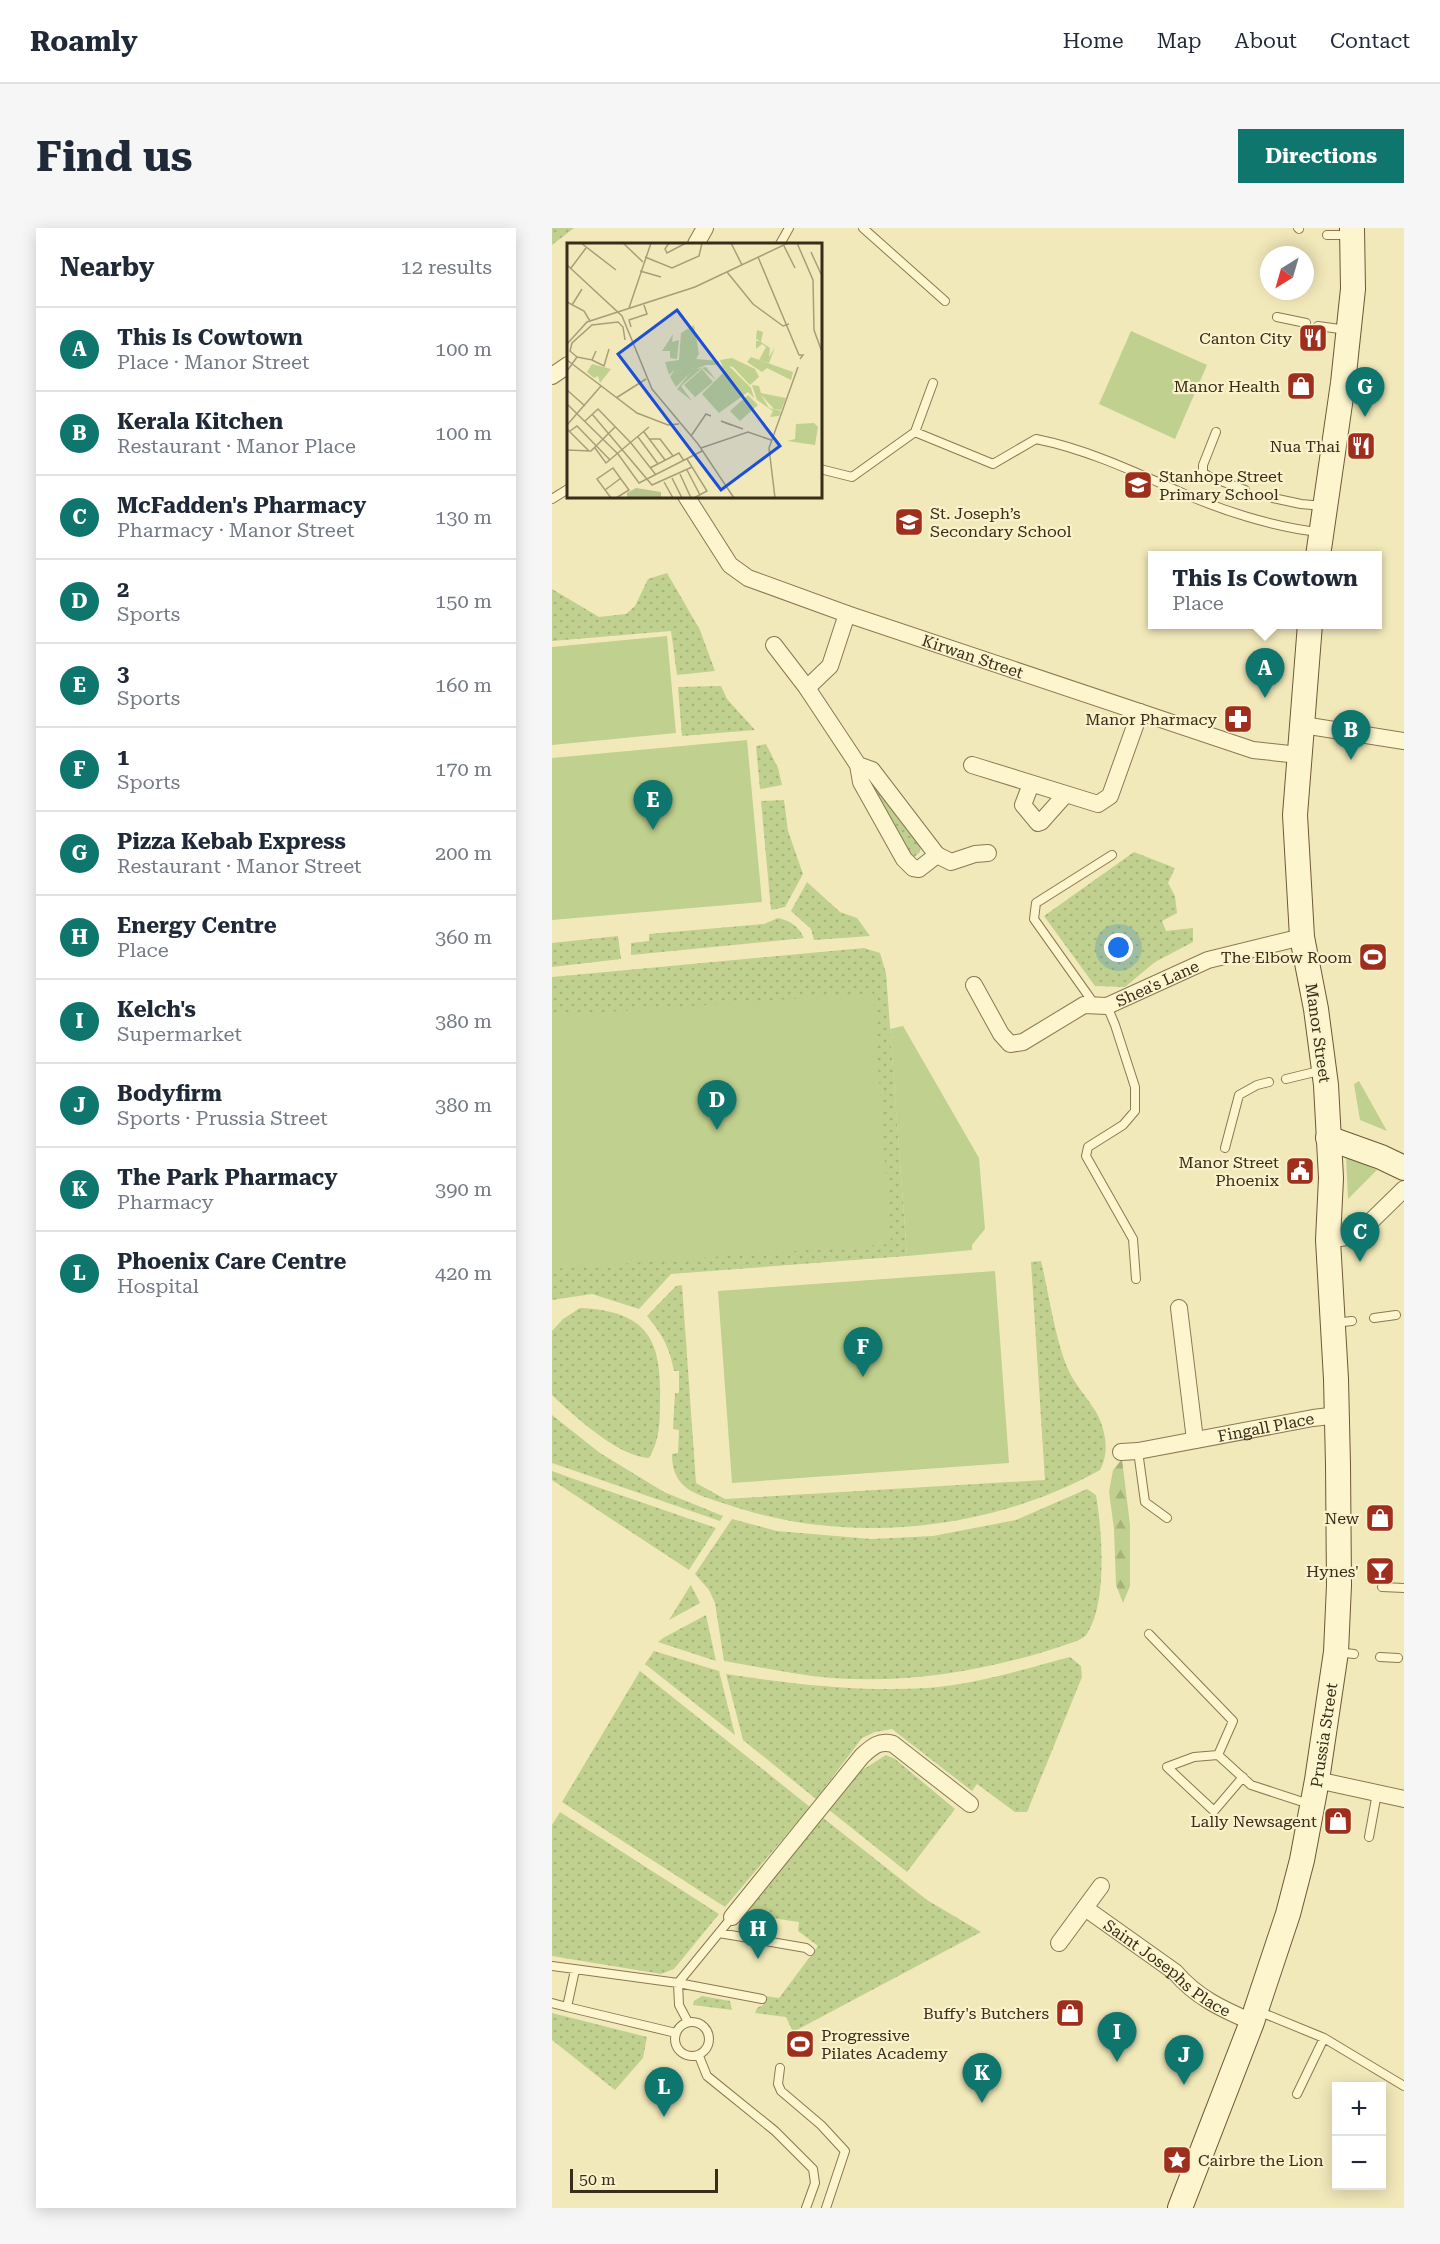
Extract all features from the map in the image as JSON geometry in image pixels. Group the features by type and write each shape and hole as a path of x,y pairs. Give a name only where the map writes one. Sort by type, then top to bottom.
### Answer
{"main road":[{"path":"1319,544 1349,331 1353,290 1352,232"},
{"name":"Manor Street","path":"1310,629 1295,815 1302,937 1316,1009 1324,1070 1331,1188 1328,1240"},
{"path":"1328,1138 1404,1168"},
{"name":"Prussia Street","path":"1180,2208 1254,2016 1295,1888 1345,1653 1338,1415 1342,1322 1328,1240"}],"street":[{"path":"697,243 705,228"},
{"path":"552,376 567,366"},
{"name":"Kirwan Street","path":"687,498 730,565 748,578 847,614 1253,750 1299,755"},
{"path":"807,688 830,666 847,614"},
{"path":"774,645 807,688 858,765 861,782 904,859 913,868 919,869 937,855"},
{"path":"972,765 1065,795 1098,804 1105,802 1110,796 1140,712"},
{"path":"1303,725 1404,741"},
{"path":"858,765 872,770 937,855 951,862 975,854 988,853"},
{"path":"1031,784 1023,805 1038,823 1065,795"},
{"name":"Shea's Lane","path":"974,985 1001,1034 1010,1044 1023,1041 1095,1005 1208,960 1302,937"},
{"path":"1328,1240 1352,1236 1361,1231 1404,1189"},
{"name":"Fingall Place","path":"1179,1308 1195,1440"},
{"name":"Fingall Place","path":"1121,1452 1138,1451 1338,1415"},
{"path":"732,1917 862,1756 873,1746 884,1742 893,1744 970,1804"},
{"path":"1317,1780 1404,1799"},
{"name":"Saint Josephs Place","path":"1059,1943 1101,1886"},
{"name":"Saint Josephs Place","path":"1085,1908 1175,1972 1186,1985 1204,1999 1254,2016"}],"lane":[{"path":"781,243 789,228"},
{"path":"863,228 945,300"},
{"path":"1327,235 1352,232"},
{"path":"1277,317 1306,323"},
{"path":"1318,326 1349,331"},
{"path":"822,470 852,477 915,432 933,383"},
{"path":"915,432 993,464 1036,439 1054,443 1149,477 1180,492 1229,510 1286,527 1319,544"},
{"path":"1216,432 1203,465 1203,472 1245,490"},
{"path":"552,499 567,490"},
{"path":"1273,498 1324,506"},
{"path":"1112,855 1036,903 1034,919 1095,1005 1115,1024 1135,1087 1136,1111 1123,1125 1088,1146 1086,1156 1133,1239 1136,1280"},
{"path":"1286,1079 1324,1070"},
{"path":"1225,1148 1239,1095 1257,1085 1269,1082"},
{"path":"1374,1318 1396,1316"},
{"path":"1138,1451 1145,1502 1167,1518"},
{"path":"1382,1587 1404,1588"},
{"path":"1149,1634 1233,1721 1218,1755"},
{"path":"1380,1657 1398,1659"},
{"path":"1243,1777 1214,1811 1167,1767 1194,1757 1218,1755 1243,1777 1251,1785 1312,1805"},
{"path":"1369,1837 1377,1793"},
{"path":"688,2022 679,2005 678,1983 732,1917"},
{"path":"719,1934 806,1948 810,1951"},
{"path":"552,1966 678,1983 762,1999"},
{"path":"567,2007 575,1970"},
{"path":"552,2002 676,2033"},
{"path":"1254,2016 1324,2038 1404,2086"},
{"path":"688,2022 694,2022 704,2027 709,2037 707,2048 699,2056 687,2056 678,2050 676,2033 688,2022"},
{"path":"1297,2094 1324,2038"},
{"path":"699,2056 707,2076 775,2131 813,2169 815,2183 806,2208"},
{"path":"780,2068 778,2084 781,2091 821,2125 845,2151 826,2208"}],"green space":[{"path":"552,228 574,228 552,245"},
{"path":"1131,331 1207,365 1175,439 1099,404"},
{"path":"667,573 700,630 715,671 677,675 671,631 552,641 552,589 599,617 626,614 635,606 648,579"},
{"path":"667,636 676,733 552,745 552,647"},
{"path":"721,686 727,699 755,730 682,736 678,687"},
{"path":"747,740 762,902 552,920 552,758"},
{"path":"766,744 778,768 782,785 760,789 756,746"},
{"path":"871,776 921,841 920,852 911,860 866,780"},
{"path":"784,800 788,831 803,874 785,907 771,910 761,801"},
{"path":"1134,852 1175,868 1168,883 1175,896 1177,913 1162,921 1166,931 1193,928 1193,942 1155,962 1125,987 1095,986 1044,916"},
{"path":"807,882 840,912 857,918 870,936 814,940 811,929 791,911"},
{"path":"778,918 794,925 804,938 631,955 631,943 649,941 649,934 764,924"},
{"path":"618,936 621,959 552,967 552,943"},
{"path":"864,948 880,953 886,973 907,1256 671,1274 639,1309 592,1294 552,1300 552,977"},
{"path":"873,993 891,1244 552,1269 552,1016"},
{"path":"903,1026 979,1158 985,1229 972,1245 972,1250 907,1256 890,1029"},
{"path":"1359,1081 1387,1131 1360,1120 1354,1084"},
{"path":"1346,1156 1377,1170 1348,1199"},
{"path":"1041,1261 1063,1357 1072,1377 1097,1413 1103,1429 1106,1450 1100,1470 1057,1491 1011,1507 964,1519 916,1526 868,1528 820,1525 772,1517 705,1497 688,1489 676,1476 672,1454 678,1453 679,1430 673,1429 675,1393 679,1393 679,1371 674,1371 665,1342 647,1316 676,1286 682,1285 696,1483 725,1499 1045,1480 1031,1262"},
{"path":"995,1271 1009,1463 732,1483 718,1291"},
{"path":"580,1308 621,1315 635,1322 646,1332 653,1344 660,1378 660,1415 659,1430 649,1458 624,1451 611,1443 584,1424 552,1395 552,1331 563,1319"},
{"path":"552,1415 600,1453 664,1492 723,1516 720,1521 552,1463"},
{"path":"1122,1459 1130,1525 1130,1586 1123,1603 1116,1585 1114,1529 1109,1492 1113,1470"},
{"path":"552,1471 716,1528 689,1570 552,1480"},
{"path":"1087,1489 1096,1495 1102,1567 1098,1605 1093,1622 1086,1635 1079,1640 1045,1652 985,1667 894,1679 818,1677 724,1661 715,1603 709,1590 695,1574 732,1519 777,1531 871,1539 933,1536 1016,1520"},
{"path":"690,1586 700,1603 669,1620"},
{"path":"706,1615 716,1661 658,1642 663,1638"},
{"path":"654,1651 719,1671 735,1735 645,1664"},
{"path":"1070,1657 1081,1666 1082,1677 1027,1812 1015,1812 977,1784 972,1791 892,1729 875,1732 862,1738 816,1799 743,1740 726,1674 826,1686 876,1689 927,1688 981,1680"},
{"path":"640,1671 810,1807 725,1907 562,1802"},
{"path":"886,1755 895,1759 955,1809 907,1872 829,1810 859,1772"},
{"path":"560,1812 719,1914 674,1969 661,1974 552,1956 552,1825"},
{"path":"822,1817 927,1900 981,1932 793,2032 786,2017 755,2013 757,2008 763,2005 765,1996 779,1998 818,1946 798,1931 799,1922 746,1914"},
{"path":"702,1996 730,2001 732,2010 693,2005 694,2001"},
{"path":"552,2013 647,2037 643,2058 615,2090 552,2040"}],"place":[{"name":"Canton City","path":"1313,338"},
{"name":"Manor Health","path":"1301,386"},
{"name":"Pizza Kebab Express","path":"1365,417"},
{"name":"Nua Thai","path":"1361,446"},
{"name":"Stanhope Street Primary School","path":"1138,485"},
{"name":"St. Joseph’s Secondary School","path":"909,522"},
{"name":"This Is Cowtown","path":"1265,698"},
{"name":"Manor Pharmacy","path":"1238,719"},
{"name":"Kerala Kitchen","path":"1351,760"},
{"name":"3","path":"653,830"},
{"name":"The Elbow Room","path":"1373,957"},
{"name":"2","path":"717,1130"},
{"name":"Manor Street Phoenix","path":"1300,1171"},
{"name":"McFadden's Pharmacy","path":"1360,1262"},
{"name":"1","path":"863,1377"},
{"name":"New","path":"1380,1518"},
{"name":"Hynes'","path":"1380,1571"},
{"name":"Lally Newsagent","path":"1338,1821"},
{"name":"Energy Centre","path":"758,1959"},
{"name":"Buffy's Butchers","path":"1070,2013"},
{"name":"Progressive Pilates Academy","path":"800,2044"},
{"name":"Kelch's","path":"1117,2062"},
{"name":"Bodyfirm","path":"1184,2085"},
{"name":"The Park Pharmacy","path":"982,2103"},
{"name":"Phoenix Care Centre","path":"664,2117"},
{"name":"Cairbre the Lion","path":"1177,2160"}]}
